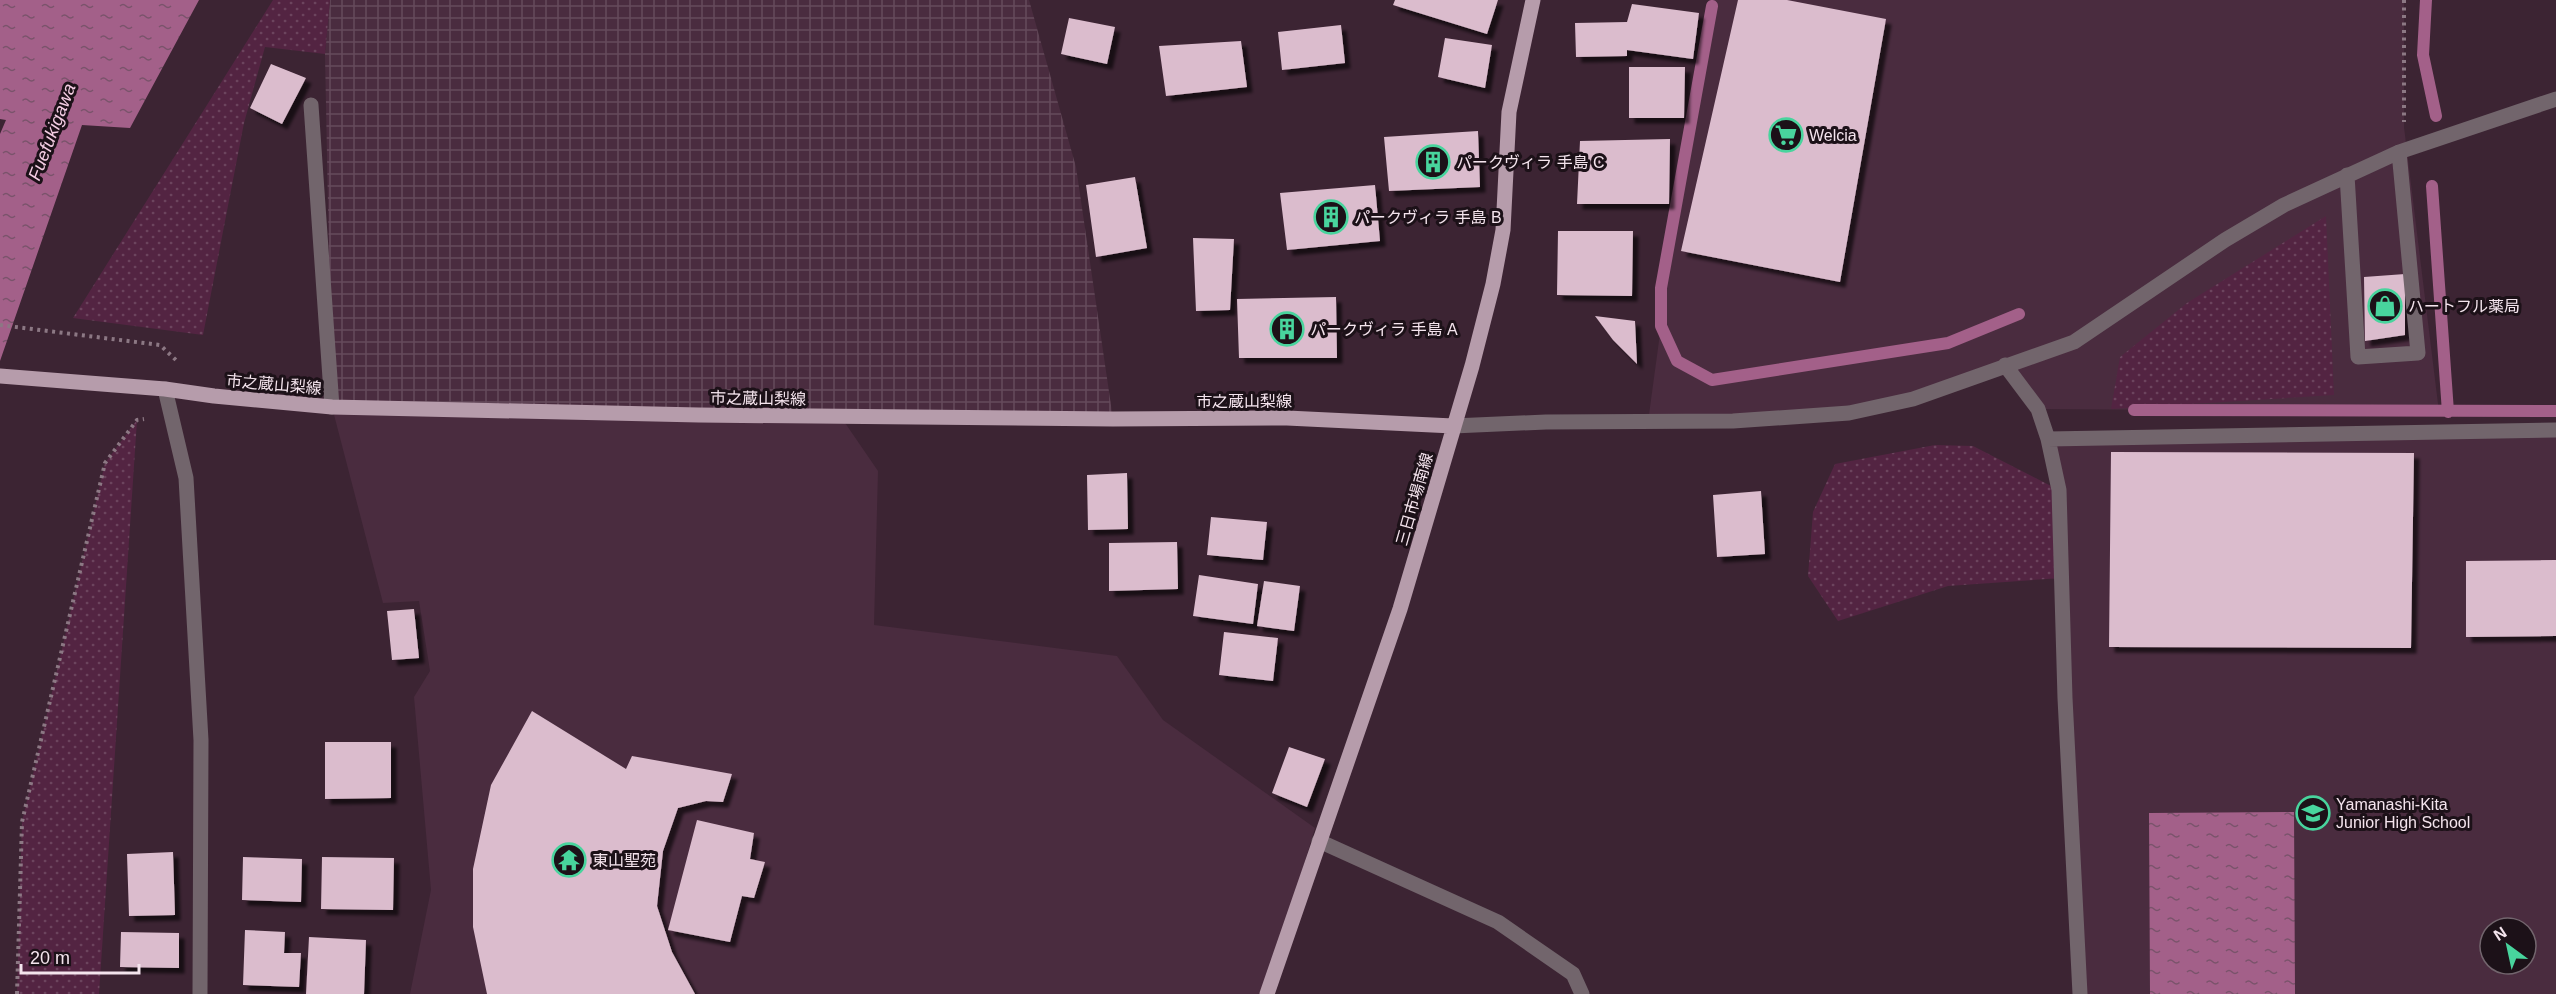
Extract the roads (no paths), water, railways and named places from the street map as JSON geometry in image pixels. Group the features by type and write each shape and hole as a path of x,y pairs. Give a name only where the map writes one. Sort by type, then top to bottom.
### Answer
{"main road":[{"name":"三日市場南線","path":"1267,994 1400,609 1491,294 1501,241 1509,112 1533,0"},
{"name":"市之蔵山梨線","path":"0,376 64,383 165,389 332,407 747,416 1287,418 1453,426"}],"street":[{"path":"1453,426 1546,422 1733,421 1850,413 1913,399 2074,342 2225,240 2284,205 2403,151 2556,99"},
{"path":"311,105 332,407"},
{"path":"2347,176 2358,357 2418,354 2403,151"},
{"path":"2005,365 2038,409 2048,439 2059,490 2065,698 2080,994"},
{"path":"165,389 186,478 201,740 200,994"},
{"path":"2048,439 2556,430"},
{"path":"1319,841 1498,922 1573,974 1582,994"}],"water":[{"name":"Fuefukigawa","path":"0,0 199,0 130,128 82,125 0,361 0,134 6,120 0,119"},
{"path":"2294,812 2295,994 2150,994 2149,813"}],"waterway":[{"path":"2426,0 2423,55 2436,116"},
{"path":"1712,6 1661,288 1661,326 1677,361 1712,380 1948,343 2019,314"},
{"path":"2432,186 2448,412"},
{"path":"2134,410 2556,411"}],"place":[{"name":"Welcia","path":"1786,135"},
{"name":"パークヴィラ 手島 C","path":"1433,162"},
{"name":"パークヴィラ 手島 B","path":"1331,217"},
{"name":"ハートフル薬局","path":"2385,306"},
{"name":"パークヴィラ 手島 A","path":"1287,329"},
{"name":"Yamanashi-Kita Junior High School","path":"2313,813"},
{"name":"東山聖苑","path":"569,860"}]}
